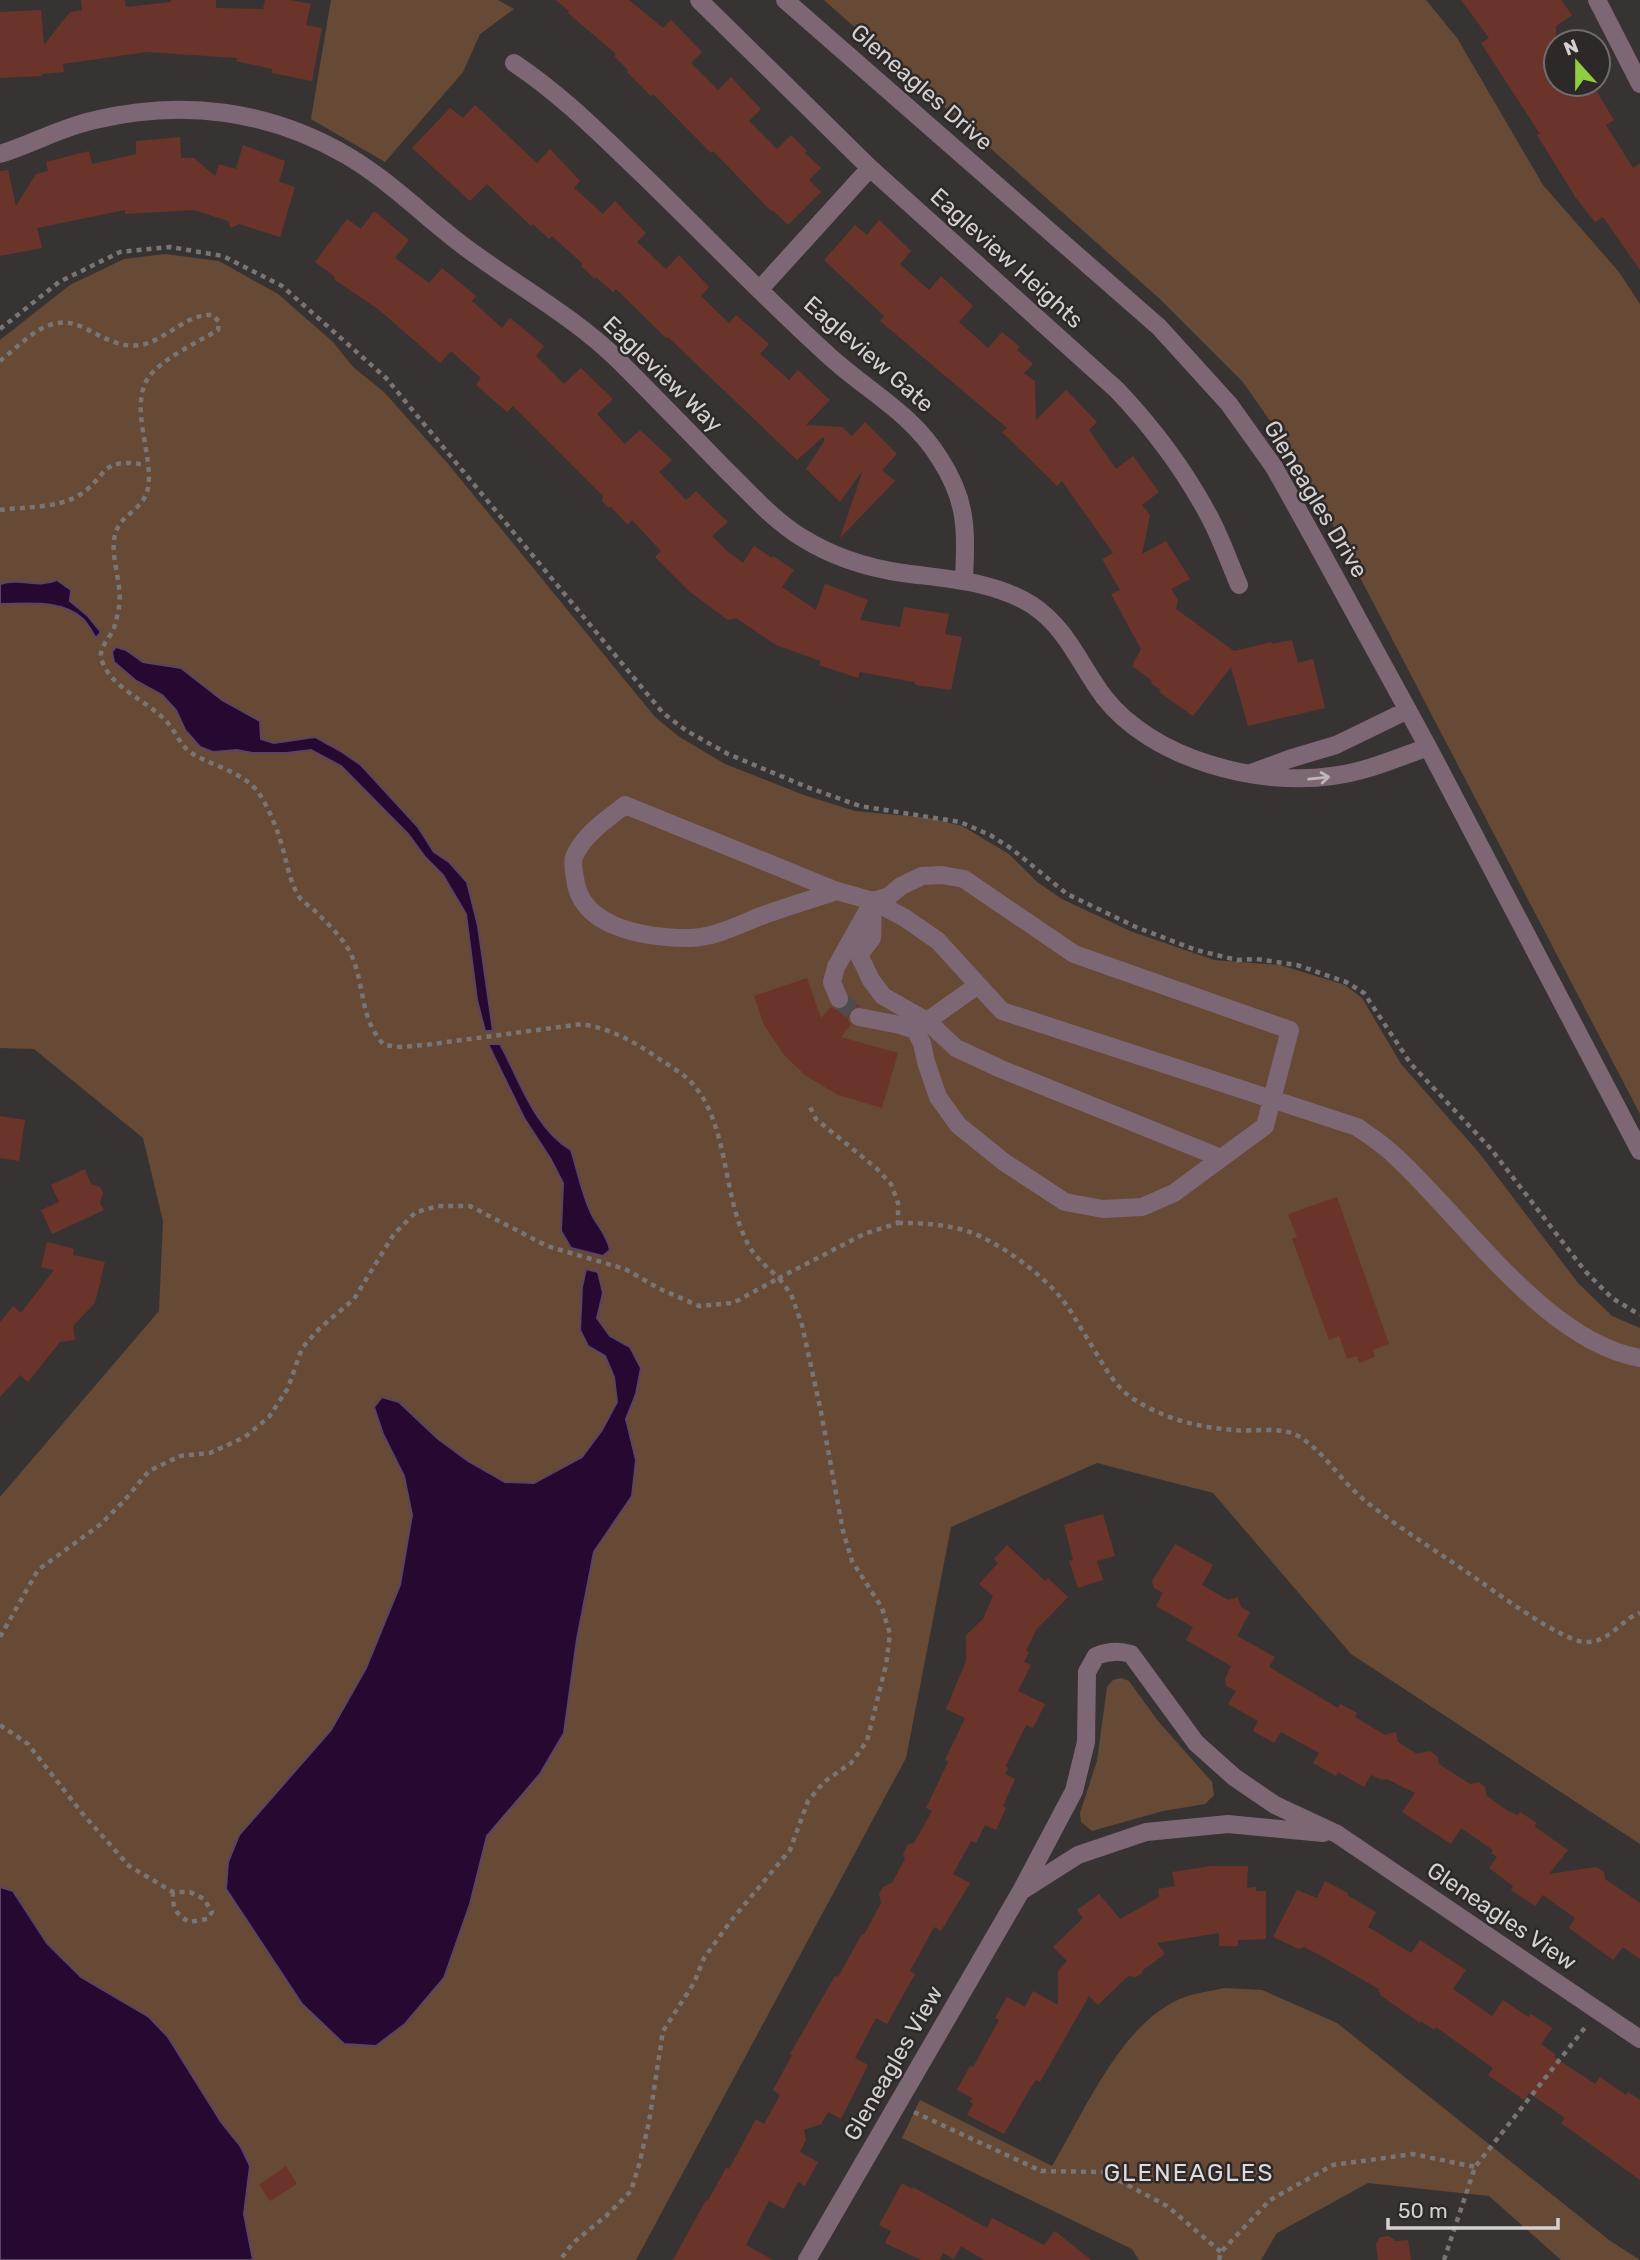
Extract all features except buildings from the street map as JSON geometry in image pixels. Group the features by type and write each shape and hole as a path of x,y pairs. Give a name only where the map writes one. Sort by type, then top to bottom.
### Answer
{"street":[{"name":"Eagleview Heights","path":"699,0 870,168 1117,390 1142,416 1188,479 1210,518 1239,585"},
{"name":"Gleneagles Drive","path":"785,0 1159,327 1229,404 1274,467 1429,747 1640,1151"},
{"path":"1597,0 1640,84"},
{"name":"Eagleview Gate","path":"514,63 569,103 830,357 903,414 928,440 954,482 961,504 966,528 964,581"},
{"name":"Eagleview Way","path":"0,153 89,121 164,109 210,110 252,117 297,131 347,156 466,247 600,342 751,494 802,538 826,551 864,565 899,573 964,581 1010,594 1032,605 1053,620 1103,695 1123,718 1150,737 1195,761 1282,779 1356,772 1429,747"},
{"path":"760,289 870,168"},
{"path":"1251,773 1336,745 1408,710"},
{"path":"837,891 717,934 691,938 654,935 614,926 587,910 576,888 573,859 589,833 625,804 837,891 873,901 905,918 938,941 1002,1011 1357,1127 1395,1156 1513,1278 1578,1334 1625,1355 1640,1358"},
{"path":"839,999 832,982 836,967 873,901 889,896 901,886 922,876 942,875 964,880 1074,954 1290,1030 1265,1126 1174,1193 1142,1207 1103,1209 1065,1202 1004,1162 958,1125 938,1097 926,1062 921,1026"},
{"path":"873,901 872,938 859,955 871,980 883,996 921,1026 967,1053 1221,1158"},
{"path":"859,1017 921,1026 978,985"},
{"name":"Gleneagles View","path":"807,2260 1021,1891 1074,1791 1086,1742 1089,1706 1087,1672 1096,1656 1107,1652 1122,1651 1131,1654 1196,1743 1234,1777 1275,1805 1337,1834 1640,2039"},
{"name":"Gleneagles View","path":"1021,1891 1078,1855 1146,1832 1228,1824 1337,1834"}],"path":[{"path":"0,330 59,282 120,252 170,247 223,256 282,286 386,378 663,713 687,731 728,754 849,802 960,822 990,835 1012,849 1067,894 1136,927 1196,950 1237,960 1297,965 1346,982 1364,993 1411,1064 1491,1149 1585,1271 1612,1298 1640,1315"},
{"path":"0,361 44,327 58,323 70,323 126,346 146,343 167,335 202,314 213,315 219,322 218,330 163,363 149,378 143,391 142,415 148,487 142,502 118,526 112,543 121,586 113,630 100,656 106,671 167,722 190,752 248,781 260,794 273,820 292,883 301,900 334,930 349,951 357,971 367,1020 384,1045 399,1047 582,1024 606,1028 627,1037 690,1082 715,1125 738,1218 747,1242 759,1260 779,1278 791,1294 802,1325 843,1531 852,1561 882,1608 890,1634 886,1665 867,1741 851,1763 824,1782 808,1801 790,1850 704,1958 694,1983 663,2031 649,2122 631,2191 573,2243 560,2260"},
{"path":"0,510 58,503 75,498 114,464 128,462 146,465"},
{"path":"808,1103 816,1119 876,1168 891,1184 898,1203 898,1223"},
{"path":"0,1637 38,1570 101,1524 149,1471 180,1456 210,1453 245,1437 269,1417 288,1388 302,1348 320,1328 354,1299 394,1234 416,1212 439,1206 470,1206 547,1246 625,1269 660,1289 699,1306 733,1303 864,1234 898,1223 933,1224 968,1231 1039,1274 1062,1298 1110,1375 1132,1399 1166,1416 1200,1426 1269,1430 1297,1435 1371,1505 1527,1613 1568,1636 1584,1642 1601,1639 1640,1613"},
{"path":"0,1724 28,1744 129,1867 173,1892 190,1892 204,1899 212,1912 207,1919 189,1922 176,1913 172,1902 173,1892"},
{"path":"1444,2260 1475,2168 1598,2011"},
{"path":"897,2105 1041,2171 1103,2172 1167,2206 1221,2252"},
{"path":"1219,2260 1221,2252 1270,2200 1333,2165 1413,2154 1475,2168"}],"shaded area":[{"path":"331,0 498,0 514,9 480,34 463,72 385,162 311,119"},
{"path":"824,0 1426,0 1457,38 1543,185 1619,272 1640,304 1640,1114 1329,518 1278,432 1242,381 1161,300"},
{"path":"165,254 219,261 278,294 333,342 353,367 384,392 449,465 655,717 678,736 725,764 804,795 855,811 930,818 962,826 1009,854 1037,882 1062,899 1130,931 1214,960 1280,965 1345,985 1362,998 1401,1064 1480,1154 1578,1283 1612,1316 1640,1328 1640,1844 1351,1654 1213,1493 1097,1463 951,1527 906,1758 636,2260 0,2260 0,1497 159,1311 163,1221 143,1138 34,1049 0,1048 0,340 70,285 124,259"},
{"path":"57,580 71,590 70,601 88,616 101,632 96,638 83,619 65,608 32,603 0,604 0,584"},
{"path":"116,647 126,650 143,662 181,668 222,700 260,721 261,739 274,743 315,737 361,765 418,827 434,852 449,862 467,882 478,926 493,1031 485,1031 477,1000 466,914 443,875 408,834 341,766 311,750 286,753 237,750 213,752 200,747 185,730 176,710 162,695 135,680 114,662 112,652"},
{"path":"488,1044 500,1044 538,1116 558,1141 571,1150 592,1215 609,1245 610,1250 603,1256 571,1248 561,1231 563,1183 524,1118"},
{"path":"586,1269 598,1272 603,1293 597,1318 610,1336 630,1347 641,1368 636,1394 626,1419 636,1460 632,1496 594,1552 577,1639 564,1733 540,1774 487,1836 470,1904 444,1978 405,2024 376,2046 344,2044 302,2004 226,1889 228,1862 239,1835 331,1730 366,1668 400,1585 412,1515 404,1476 383,1434 374,1407 382,1397 399,1402 437,1438 468,1461 505,1482 534,1483 582,1457 602,1430 617,1402 614,1377 605,1356 588,1346 580,1330 582,1287"},
{"path":"1121,1678 1129,1681 1158,1721 1212,1782 1214,1795 1205,1804 1163,1811 1092,1831 1081,1822 1080,1813 1097,1761 1107,1687 1113,1680"},
{"path":"0,1887 13,1891 47,1943 81,1977 149,2017 168,2037 221,2122 241,2147 250,2166 244,2214 253,2260 0,2260"},
{"path":"1225,1988 1262,1990 1337,2023 1609,2240 1640,2260 1561,2260 1489,2196 1368,2183 1277,2233 1261,2260 1139,2260 1132,2249 902,2138 920,2100 1052,2166 1106,2071 1141,2027 1160,2010 1182,1998"}],"tunnel":[{"path":"839,999 859,1017"}],"district":[{"name":"GLENEAGLES","path":"1189,2173"}]}
